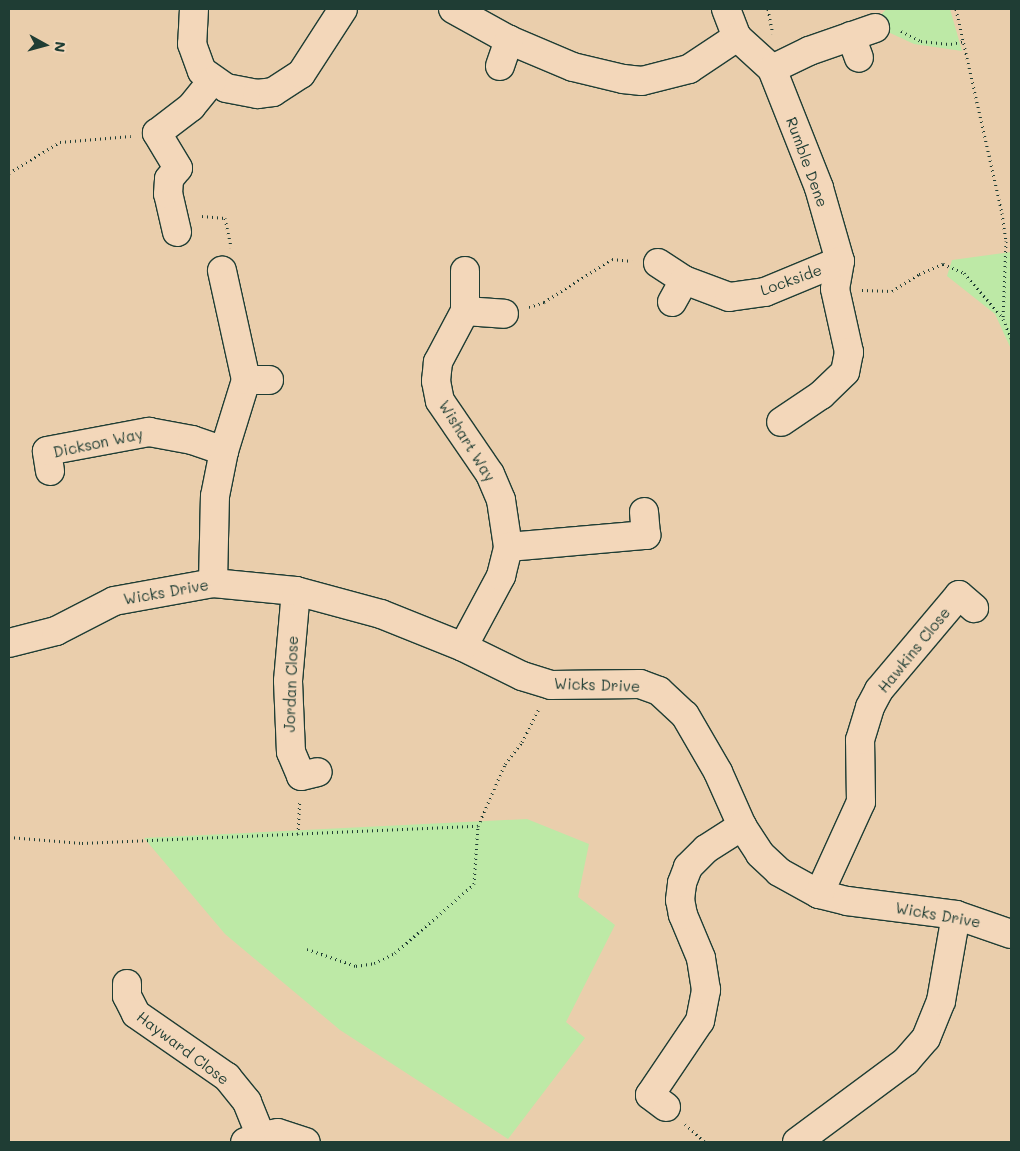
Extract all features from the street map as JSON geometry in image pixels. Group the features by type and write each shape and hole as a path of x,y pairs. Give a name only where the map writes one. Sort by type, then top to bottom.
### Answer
{"street":[{"path":"194,9 191,31 194,52 202,71 212,81 239,93 256,94 273,92 288,84 311,60 342,9"},
{"path":"453,9 509,40 573,67 642,81 689,69 737,37"},
{"name":"Rumble Dene","path":"726,9 737,37 772,70 819,188 840,261 835,289 849,352 845,372 821,395 782,422"},
{"path":"500,66 509,40"},
{"path":"772,70 809,50 862,41"},
{"path":"177,232 168,194 169,179 178,168 157,133 190,107 212,81"},
{"name":"Lockside","path":"658,263 678,291 729,297 766,292 840,261"},
{"path":"212,583 214,513 224,451 252,374 222,271"},
{"name":"Wishart Way","path":"463,648 501,576 508,547 501,500 490,474 440,401 438,362 465,311 465,271"},
{"path":"465,311 504,314"},
{"name":"Dickson Way","path":"50,472 47,451 149,432 192,440 224,451"},
{"path":"508,547 646,536 644,512"},
{"name":"Wicks Drive","path":"9,643 56,631 114,601 212,583 296,591 381,614 463,648 522,676 551,685 640,684 659,691 686,715 718,772 742,826 760,854 779,872 819,894 847,901 956,915 1011,934"},
{"name":"Jordan Close","path":"296,591 288,720 291,752 307,781"},
{"name":"Hawkins Close","path":"819,894 861,802 860,740 870,707 879,690 958,595 974,608"},
{"path":"649,1095 691,1036 704,1006 705,974 683,915 680,900 682,883 688,867 706,849 742,826"},
{"path":"797,1142 906,1061 926,1038 941,1002 956,915"},
{"name":"Hayward Close","path":"127,984 127,996 136,1014 226,1077 247,1102 253,1139 278,1134 306,1142"}],"path":[{"path":"956,9 1003,222 1006,261 1003,319"},
{"path":"862,41 892,25 921,41 951,44 964,41"},
{"path":"9,174 60,142 157,133"},
{"path":"504,314 544,302 612,259 658,263"},
{"path":"835,289 892,291 919,274 943,264 964,273 1003,319 1011,338"},
{"path":"307,949 356,966 374,963 395,953 474,884 478,826 505,764 522,742 551,685"},
{"path":"298,834 307,781"},
{"path":"9,837 82,843 478,826"}],"green space":[{"path":"886,9 950,9 962,51 914,44 888,32 881,15"},
{"path":"1011,252 1011,349 995,314 947,276 952,260"},
{"path":"527,819 589,844 578,897 615,925 566,1022 585,1038 508,1139 340,1030 225,934 144,838"}]}
